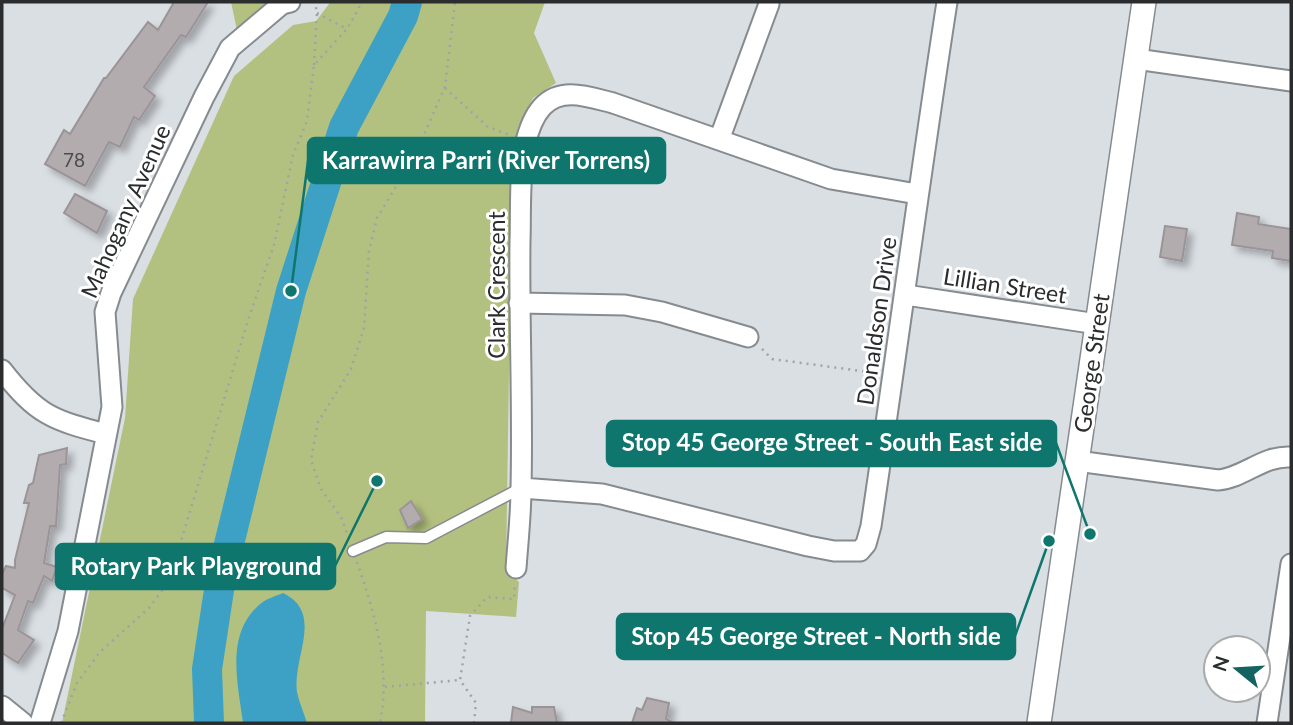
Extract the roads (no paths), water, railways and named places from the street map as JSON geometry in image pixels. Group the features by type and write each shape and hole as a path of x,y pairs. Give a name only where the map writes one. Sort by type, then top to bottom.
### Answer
{"street":[{"name":"Mahogany Avenue","path":"40,723 68,631 112,407 105,312 111,293 230,48 282,4 290,2"},
{"name":"Donaldson Drive","path":"522,488 602,494 821,548 860,551 866,544 871,526 906,295 917,194 947,2"},
{"name":"George Street","path":"1039,723 1144,2"},
{"path":"719,140 769,4"},
{"path":"1136,60 1291,81"},
{"name":"Clark Crescent","path":"516,568 522,488 519,303 522,166 526,142 535,117 544,105 556,96 570,94 612,103 831,178 917,194"},
{"name":"Lillian Street","path":"906,295 1097,324"},
{"path":"519,303 625,305 662,312 748,337"},
{"path":"2,370 37,409 67,424 106,434"},
{"path":"1077,461 1218,480 1229,479 1273,457 1291,457"},
{"path":"1267,723 1283,677 1291,564"},
{"path":"2,706 23,723"}],"lane":[{"path":"353,551 386,537 426,538 522,488"}],"water":[{"path":"283,593 295,602 302,612 305,624 297,692 307,723 243,723 236,661 241,631 248,617 259,605"}],"waterway":[{"path":"209,723 207,669 221,577 291,291 344,127 403,16 407,2"}],"place":[{"name":"Karrawirra Parri (River Torrens)","path":"291,291"},
{"name":"Rotary Park Playground","path":"377,481"},
{"name":"Stop 45 George Street - South East side","path":"1090,534"},
{"name":"Stop 45 George Street - North side","path":"1049,541"}]}
